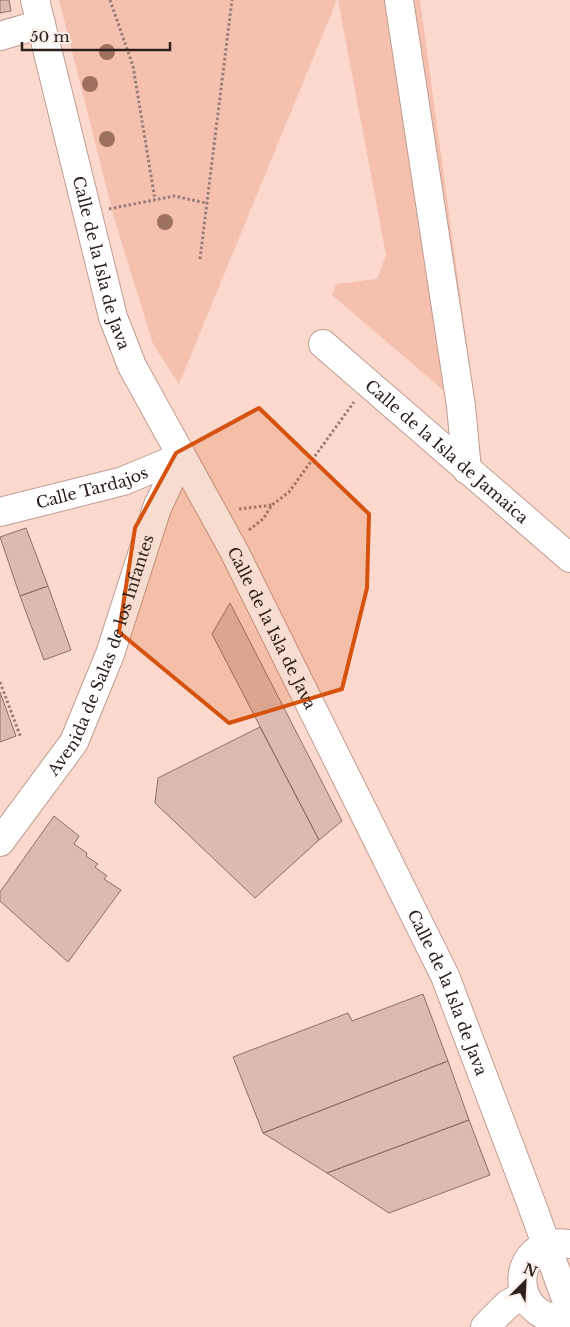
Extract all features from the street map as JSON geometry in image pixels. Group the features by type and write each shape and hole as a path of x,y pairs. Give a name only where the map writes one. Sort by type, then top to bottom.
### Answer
{"street":[{"path":"399,0 461,406 467,470"},
{"path":"0,36 38,12"},
{"name":"Calle de la Isla de Java","path":"38,12 116,325 132,366 234,551 444,976 558,1244 570,1310"},
{"name":"Calle de la Isla de Jamaica","path":"323,344 570,558"},
{"name":"Calle Tardajos","path":"0,512 123,481 181,457"},
{"name":"Avenida de Salas de los Infantes","path":"0,842 74,742 110,654 157,508 181,457"},
{"path":"558,1244 536,1251 525,1265 521,1283 524,1295 530,1305 539,1313 561,1320 570,1318"},
{"path":"484,1327 508,1304 524,1295"}],"path":[{"path":"110,0 133,66 155,200"},
{"path":"200,259 232,0"},
{"path":"106,210 174,196 206,203"},
{"path":"249,530 263,519 272,505 289,492 358,398"},
{"path":"239,509 272,505"},
{"path":"0,682 21,738"}],"highlighted area":[{"path":"259,408 369,514 367,588 342,689 229,723 119,632 135,528 176,453"}],"shaded area":[{"path":"59,0 337,0 179,384 153,344 115,221"},
{"path":"338,0 420,0 477,419 332,295 336,284 377,279 386,255"}],"building":[{"path":"0,0 9,0 11,11 0,13"},
{"path":"26,528 48,586 20,596 0,537"},
{"path":"48,586 71,650 44,660 20,596"},
{"path":"230,603 342,821 319,840 212,634"},
{"path":"0,692 16,736 0,742"},
{"path":"260,727 319,840 255,898 155,803 158,778"},
{"path":"54,816 79,836 74,844 87,853 86,856 98,864 95,867 107,876 104,879 121,890 68,962 0,901 0,892"},
{"path":"423,994 448,1061 263,1133 233,1057 348,1013 352,1021"},
{"path":"448,1061 469,1120 327,1173 263,1133"},
{"path":"469,1120 490,1175 389,1213 327,1173"}]}
